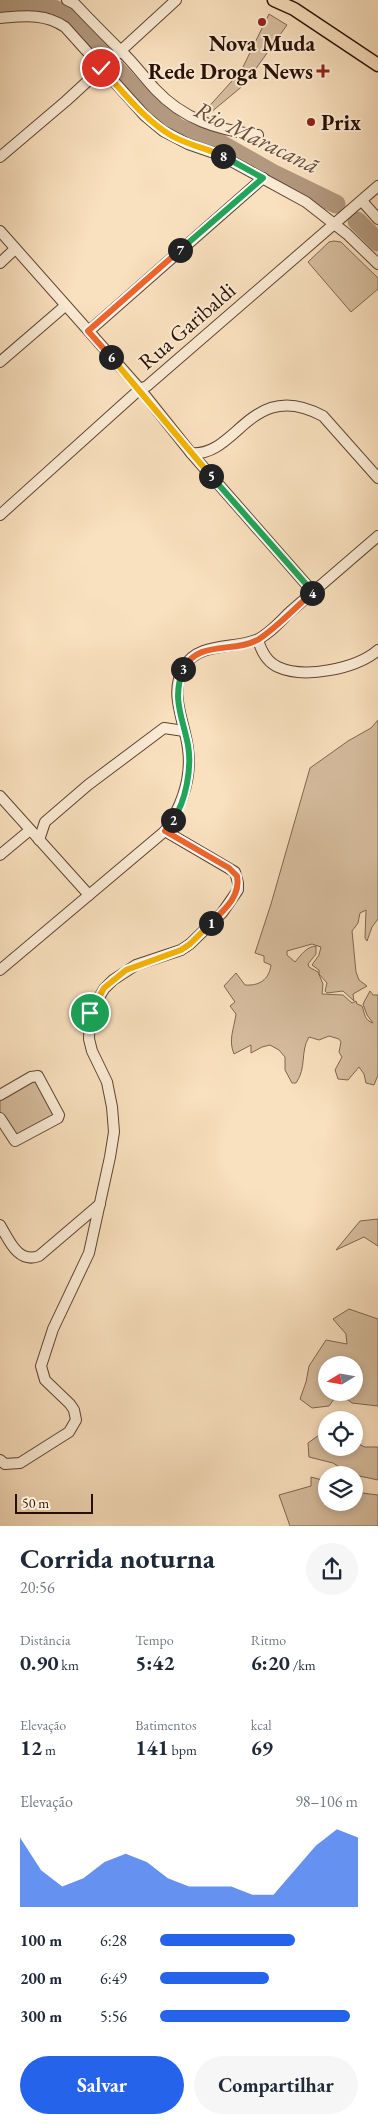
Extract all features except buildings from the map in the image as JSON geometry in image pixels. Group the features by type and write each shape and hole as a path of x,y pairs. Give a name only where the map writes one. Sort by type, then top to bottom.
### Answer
{"main road":[{"path":"274,0 294,9 378,65"}],"street":[{"path":"67,0 75,4 118,53 184,114 202,123 233,132 258,135"},
{"path":"0,157 66,101 176,0"},
{"path":"0,18 38,16 57,21 103,67 145,116 163,131 188,144 220,155 339,220 378,264"},
{"path":"88,331 263,178"},
{"name":"Rua Garibaldi","path":"0,515 140,389 147,386 378,186"},
{"path":"362,201 378,219"},
{"path":"0,231 140,389 191,453 313,592"},
{"path":"0,263 15,250"},
{"path":"0,362 65,306"},
{"path":"191,453 200,454 212,450 257,413 282,406 297,406 323,416 378,478"},
{"path":"0,970 165,831 175,817 185,790 189,762 176,697 178,682 183,668 190,658 207,650 258,640 378,536"},
{"path":"258,640 261,649 276,667 292,671 312,672 338,668 357,663 378,650"},
{"path":"39,840 45,822 95,779 164,728 184,731"},
{"path":"0,796 88,895"},
{"path":"0,855 30,830"},
{"path":"0,1460 5,1464 20,1463 69,1432 74,1426 76,1416 74,1410 45,1380 41,1366 53,1329 89,1253 114,1132 112,1106 106,1082 92,1051 89,1039 90,1013 104,988 126,970 181,950 190,944 222,913 238,890 238,883 234,872 165,831"},
{"path":"0,1095 32,1076 38,1076 59,1115 58,1118 15,1142 1,1121"},
{"path":"0,1225 15,1249 26,1258 33,1258 40,1256 100,1204"}],"shaded area":[{"path":"269,14 287,25 245,84 210,113 204,112 241,71"},
{"path":"329,242 341,242 378,278 378,289 351,312 308,262"},
{"path":"378,720 378,919 372,927 367,941 365,938 366,910 360,913 358,923 352,931 356,972 359,980 367,986 353,994 354,1001 343,991 327,993 325,991 327,983 319,974 319,970 312,965 319,955 321,947 312,944 287,951 287,955 295,962 307,949 316,946 316,954 308,964 309,967 318,972 323,984 322,994 343,995 352,1003 356,1001 357,1004 362,1006 366,1018 373,1023 367,1015 363,1004 370,991 373,995 378,995 378,1075 374,1085 366,1083 364,1074 359,1067 348,1080 338,1079 335,1070 342,1057 339,1052 341,1042 339,1039 329,1036 319,1040 309,1037 306,1042 303,1066 299,1077 296,1083 292,1083 285,1070 285,1057 279,1050 270,1045 251,1053 251,1045 234,1054 231,1039 236,1014 230,1006 235,1002 224,986 236,973 245,985 259,983 266,978 270,970 271,965 264,962 264,956 255,953 310,768 348,741 371,728"},
{"path":"36,1078 58,1113 16,1140 0,1116 0,1097"},
{"path":"378,1219 378,1246 364,1237 336,1250 360,1221"},
{"path":"349,1309 378,1319 378,1406 352,1403 349,1401 363,1401 363,1356 318,1356 318,1401 332,1401 329,1406 312,1408 300,1399 309,1366 326,1340 347,1344 346,1334 333,1319"},
{"path":"318,1436 318,1456 363,1456 363,1446 378,1447 378,1480 363,1477 363,1466 338,1466 309,1457 308,1443"},
{"path":"311,1477 318,1479 318,1511 363,1511 363,1493 378,1495 378,1526 290,1526 279,1495 311,1486"}],"waterway":[{"name":"Rio Maracanã","path":"0,8 37,6 59,11 78,26 102,53"},
{"name":"Rio Maracanã","path":"116,69 148,103 178,128 221,144 272,173 336,204"},
{"name":"Rio Maracanã","path":"357,221 378,242"}],"place":[{"name":"Nova Muda","path":"262,22"},
{"name":"Rede Droga News","path":"323,71"},
{"name":"Prix","path":"311,122"}],"route":[{"path":"90,1013 104,988 126,970 150,959 181,950 190,944 222,913 238,890 237,876 234,872 165,831 175,817 185,790 189,762 188,746 176,697 178,682 183,668 190,658 200,652 258,640 313,592 191,453 140,389 88,331 263,178 220,155 188,144 163,131 145,116 101,68"}]}
